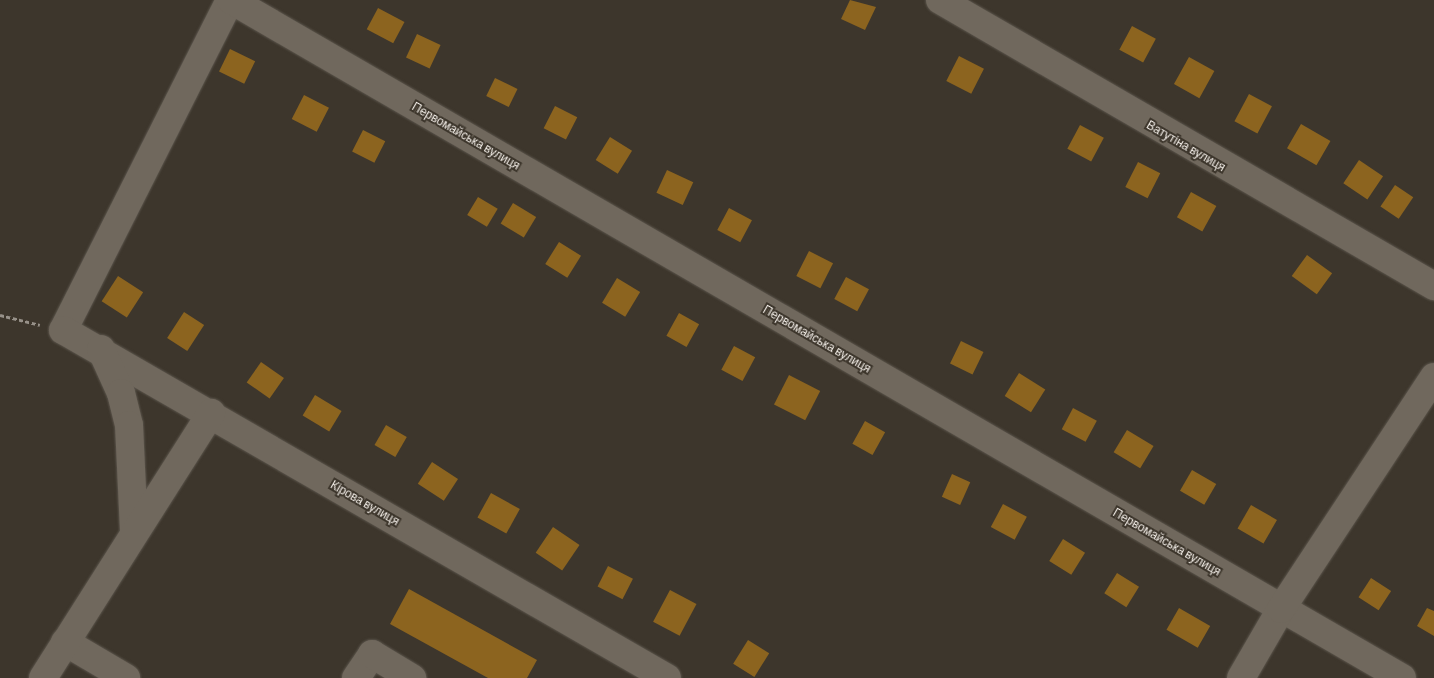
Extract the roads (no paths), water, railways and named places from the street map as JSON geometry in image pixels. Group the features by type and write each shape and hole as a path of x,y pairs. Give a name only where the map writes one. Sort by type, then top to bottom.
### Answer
{"street":[{"name":"Кірова вулиця","path":"231,0 63,330 101,349 667,678"},
{"name":"Первомайська вулиця","path":"231,0 1402,678"},
{"name":"Ватутіна вулиця","path":"940,0 1434,286"},
{"path":"101,349 121,393 128,425 134,533"},
{"path":"1241,678 1281,608 1434,377"},
{"path":"43,678 211,413"},
{"path":"65,642 126,678"},
{"path":"356,678 372,654 412,678"}]}
